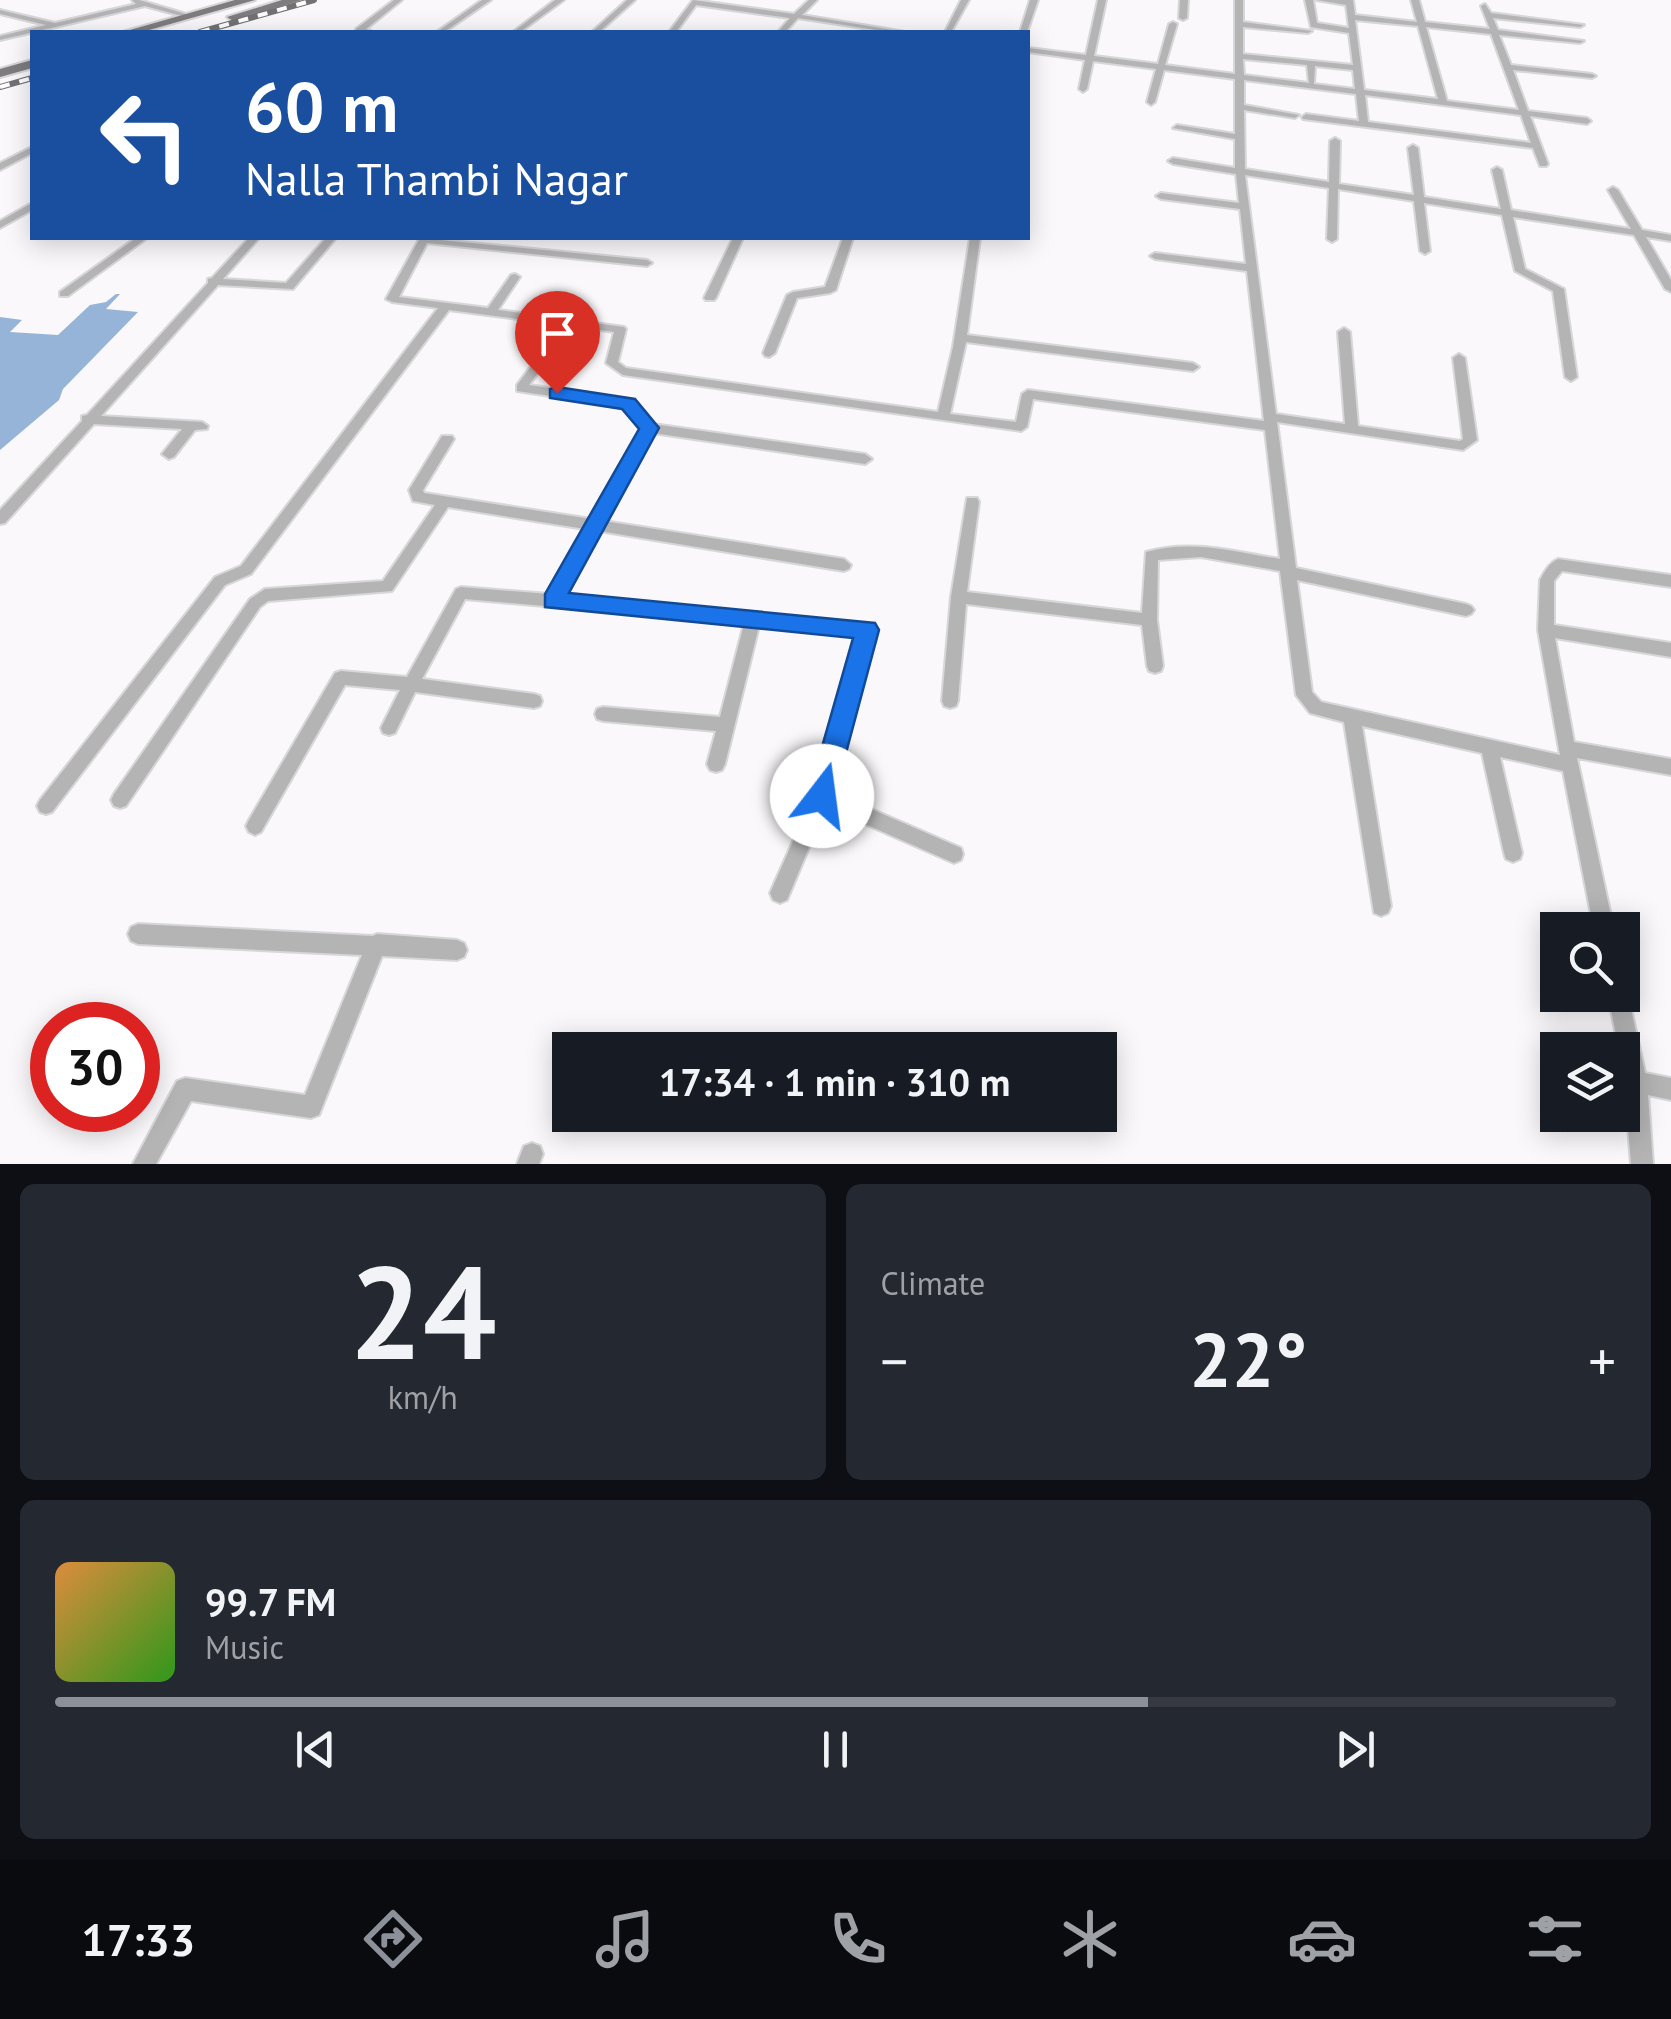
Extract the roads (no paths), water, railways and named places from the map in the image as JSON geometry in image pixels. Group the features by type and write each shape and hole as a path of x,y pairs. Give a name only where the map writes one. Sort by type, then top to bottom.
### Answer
{"main road":[{"path":"136,30 249,0"},
{"path":"153,30 265,0"},
{"path":"184,30 296,0"},
{"path":"0,73 30,65"}],"street":[{"path":"131,0 189,16"},
{"path":"360,30 398,0"},
{"path":"443,30 487,0"},
{"path":"519,30 560,0"},
{"path":"596,30 631,0"},
{"path":"749,10 759,0"},
{"path":"783,30 813,0"},
{"path":"949,30 965,0"},
{"path":"1024,30 1034,0"},
{"path":"1084,89 1102,0"},
{"path":"1183,18 1184,0"},
{"path":"1240,0 1240,170 1304,695 1316,708 1488,746 1671,767"},
{"path":"1310,0 1314,25 1352,30"},
{"path":"1320,0 1349,2 1364,125"},
{"path":"1416,0 1443,103"},
{"path":"674,30 695,2 888,30"},
{"path":"32,30 144,4"},
{"path":"1542,164 1486,11 1580,25"},
{"path":"0,12 56,24"},
{"path":"1351,17 1580,41"},
{"path":"1150,102 1164,68 1173,24"},
{"path":"1240,24 1308,30"},
{"path":"0,38 30,30"},
{"path":"1030,50 1587,121"},
{"path":"1240,56 1355,68"},
{"path":"1311,63 1312,82"},
{"path":"1506,67 1592,76"},
{"path":"1240,107 1294,114"},
{"path":"1306,117 1536,146"},
{"path":"1178,128 1240,137"},
{"path":"1332,239 1335,141"},
{"path":"1413,148 1425,252"},
{"path":"0,167 30,151"},
{"path":"1173,160 1671,238"},
{"path":"1497,170 1520,271 1558,289 1571,377"},
{"path":"1613,190 1671,289"},
{"path":"1161,196 1244,207"},
{"path":"0,225 30,207"},
{"path":"64,294 139,240"},
{"path":"0,519 252,240"},
{"path":"212,281 289,287 330,240"},
{"path":"423,240 392,298 620,329 612,363 623,371 1021,427 1028,394 1270,422 1352,427 1463,446 1470,440 1460,358"},
{"path":"433,240 647,264"},
{"path":"710,298 737,240"},
{"path":"769,353 792,294 830,290 847,240"},
{"path":"943,417 961,338 975,240"},
{"path":"1155,256 1252,268"},
{"path":"490,313 514,277"},
{"path":"46,806 220,581 246,570 446,307"},
{"path":"569,323 521,388 628,404 650,428 864,459"},
{"path":"1344,332 1352,427"},
{"path":"961,338 1193,367"},
{"path":"87,419 197,426 169,454"},
{"path":"553,600 650,428"},
{"path":"447,439 416,494 592,528 844,566"},
{"path":"120,800 255,602 265,596 387,588 444,502"},
{"path":"950,701 972,502"},
{"path":"1155,666 1149,620 1150,556 1166,550 1287,569 1466,610"},
{"path":"1600,912 1546,630 1547,580 1558,564 1671,581"},
{"path":"389,728 461,593 867,630 822,796 780,893"},
{"path":"959,596 1149,620"},
{"path":"716,764 752,622"},
{"path":"1546,630 1671,650"},
{"path":"256,826 340,678 534,700"},
{"path":"603,714 726,725"},
{"path":"1352,716 1380,906"},
{"path":"1488,746 1513,854"},
{"path":"822,796 954,854"},
{"path":"138,934 457,950"},
{"path":"144,1164 186,1089 311,1107 378,944"},
{"path":"1640,1083 1671,1089"},
{"path":"1640,1132 1642,1164"}],"water":[{"path":"120,294 106,309 138,312 63,389 59,400 0,450 0,317 22,320 10,332 58,335 90,305 106,302"}],"railway":[{"path":"207,30 314,0"},
{"path":"0,87 30,79"}]}
